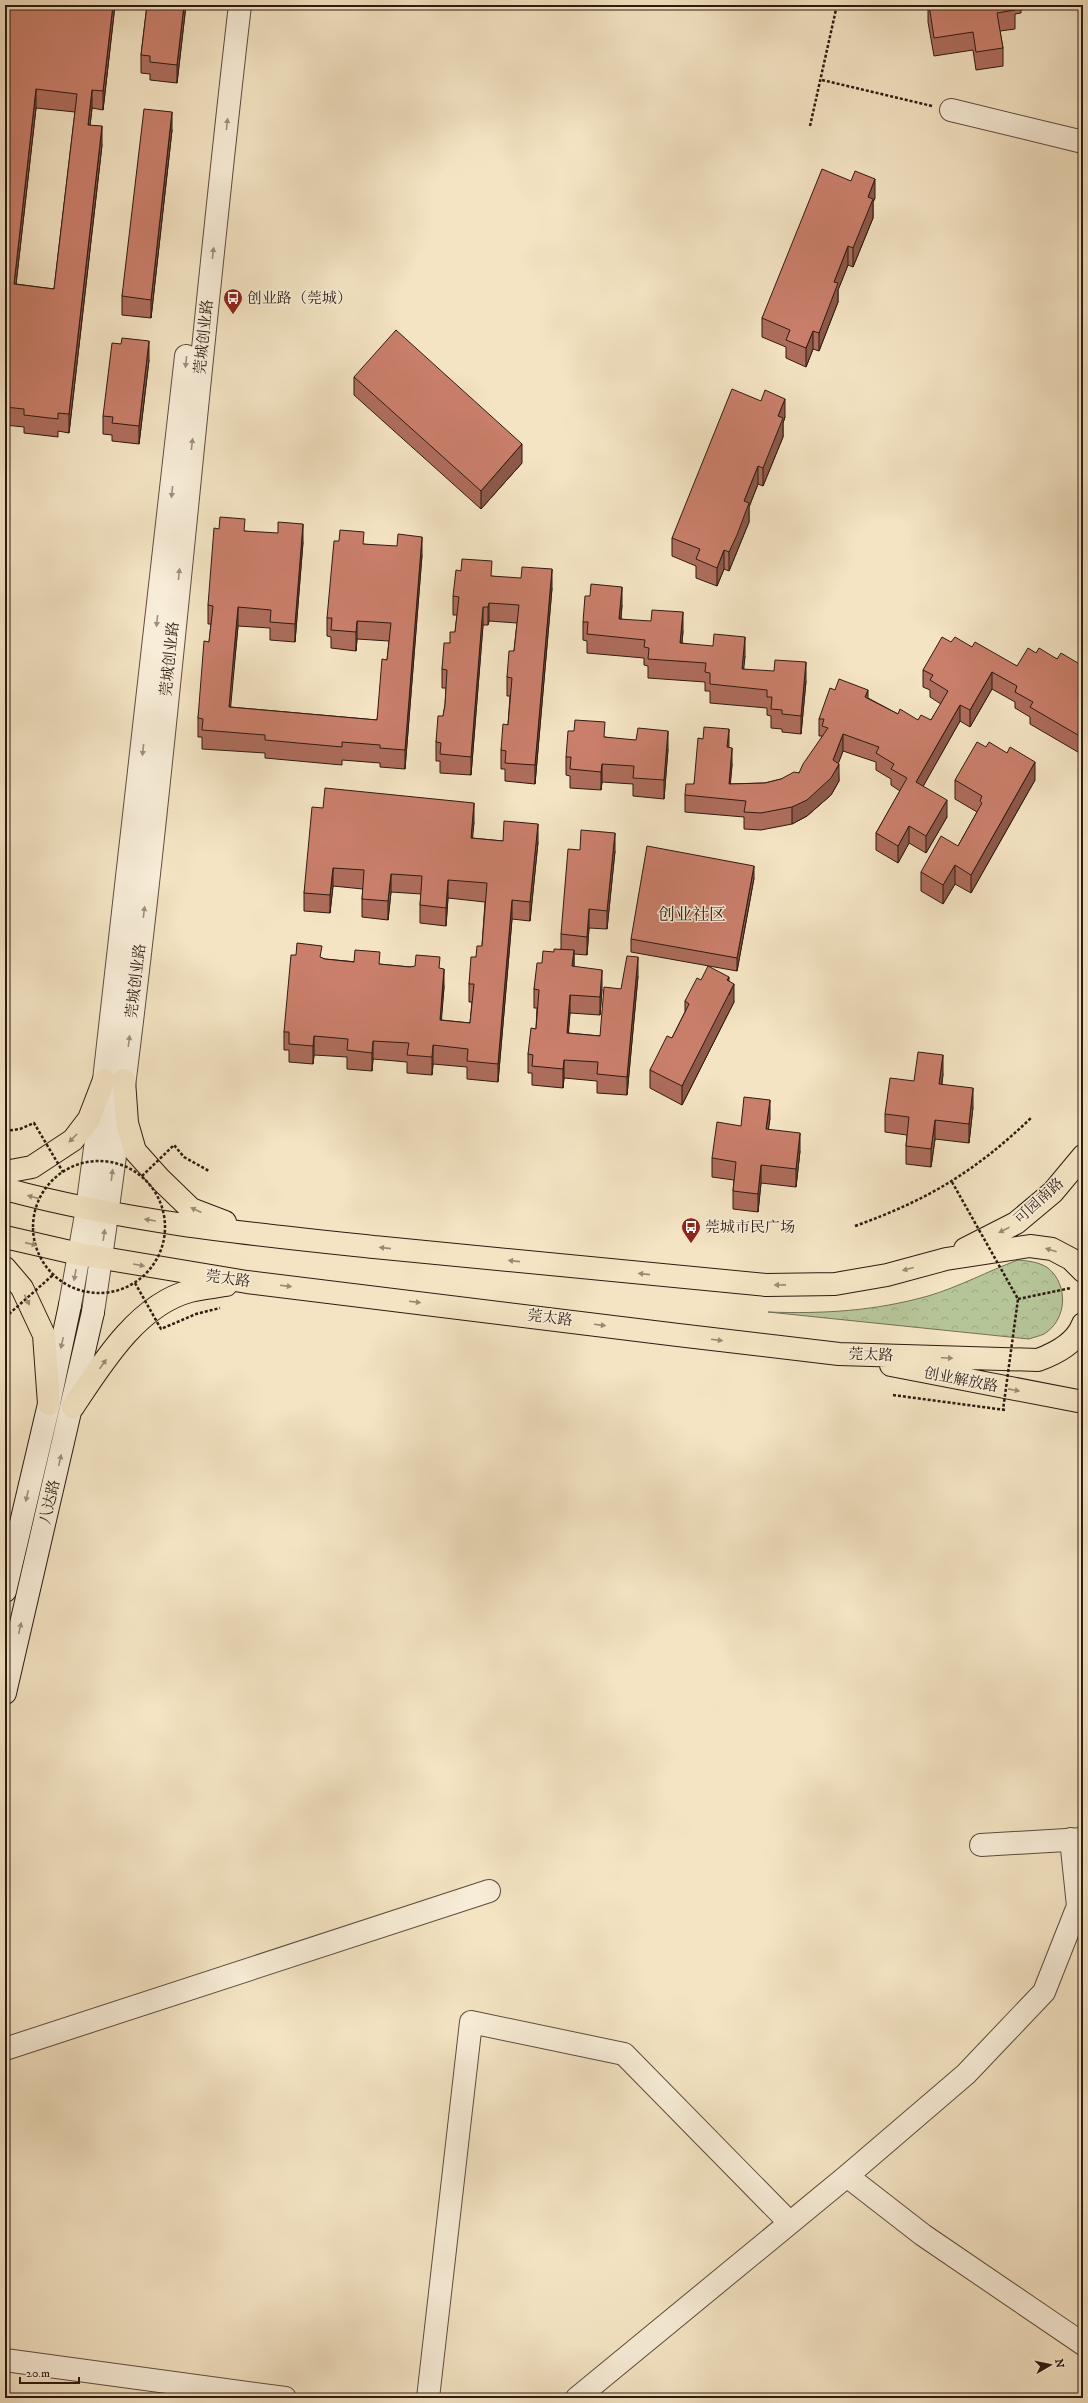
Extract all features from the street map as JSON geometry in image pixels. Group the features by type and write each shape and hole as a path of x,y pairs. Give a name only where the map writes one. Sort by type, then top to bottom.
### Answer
{"main road":[{"path":"5,1172 32,1167 73,1140 114,1080"},
{"path":"114,1080 135,1151 146,1163 192,1209 258,1235"},
{"name":"可园南路","path":"946,1259 1016,1224 1053,1192 1083,1156"},
{"path":"5,1189 97,1211 258,1235 766,1285 835,1284 887,1275 946,1259 1030,1246 1052,1249 1071,1259 1079,1279"},
{"name":"莞太路","path":"5,1237 79,1254 247,1282 839,1354 1038,1360 1057,1353 1079,1335 1083,1324"},
{"path":"5,1268 22,1288 44,1335 49,1404"},
{"path":"72,1407 120,1340 159,1305 189,1291 247,1282"},
{"name":"创业解放路","path":"839,1354 945,1377 1083,1402"}],"street":[{"name":"莞城创业路","path":"93,1312 101,1258 97,1211 114,1080 157,624 225,5"},
{"name":"莞城创业路","path":"114,1080 145,903 240,5"},
{"path":"951,110 1083,142"},
{"name":"莞城创业路","path":"70,1305 79,1254 97,1211"},
{"name":"八达路","path":"5,1591 49,1404 70,1305"},
{"name":"八达路","path":"5,1693 93,1312"},
{"path":"577,2398 847,2176 966,2074 1044,1992 1078,1906 1077,1839 981,1845"},
{"path":"5,2049 489,1891"},
{"path":"428,2398 471,2022 624,2054 790,2222"},
{"path":"847,2176 923,2236 1083,2344"},
{"path":"5,2360 285,2398"}],"path":[{"path":"810,126 822,80 836,5"},
{"path":"822,80 951,110"},
{"path":"855,1226 895,1212 952,1182 1001,1146 1032,1117"},
{"path":"5,1131 20,1129 34,1123 63,1172"},
{"path":"142,1176 174,1146 184,1157 209,1171"},
{"path":"97,1161 124,1166 142,1176 150,1185 162,1205 165,1221 164,1244 158,1258 149,1271 135,1283 108,1293 92,1293 65,1284 54,1274 40,1256 35,1240 34,1214 44,1190 63,1172 85,1162 97,1161"},
{"path":"952,1182 1018,1299 1003,1410"},
{"path":"10,1314 54,1274"},
{"path":"1018,1299 1079,1279"},
{"path":"135,1283 161,1329 181,1319 220,1308"},
{"path":"894,1395 1011,1411"}],"green space":[{"path":"1018,1260 1030,1261 1048,1268 1055,1275 1062,1293 1061,1311 1052,1328 1044,1334 1029,1339 768,1312 829,1312 869,1308 908,1301 951,1288"}],"building":[{"path":"5,5 113,5 103,91 92,90 88,125 102,126 69,414 58,413 58,419 24,415 24,409 5,407","holes":["36,89 77,94 54,289 14,284"]},
{"path":"147,5 184,5 177,65 150,62 150,56 141,55"},
{"path":"929,5 1014,5 1015,10 997,13 1003,48 976,52 973,32 934,38"},
{"path":"144,109 172,112 151,300 122,296"},
{"path":"822,169 851,181 855,171 875,179 868,197 873,199 853,248 848,246 834,282 838,283 819,333 813,331 806,348 786,340 790,330 762,318"},
{"path":"396,330 522,444 481,491 354,377"},
{"path":"122,338 149,341 139,426 112,423 113,417 103,416 112,343 121,344"},
{"path":"732,389 761,401 765,390 785,399 778,416 783,418 763,468 758,466 744,501 749,503 737,535 729,552 724,550 717,568 696,559 700,549 672,538"},
{"path":"220,517 245,519 244,531 278,533 278,522 303,524 295,624 270,622 271,610 238,607 229,707 377,720 382,659 387,660 391,623 357,621 356,632 331,630 332,618 327,618 334,541 339,541 340,530 364,532 363,544 397,546 398,534 422,537 405,750 380,748 380,745 342,742 342,747 265,740 265,735 202,730 203,719 198,718 204,641 209,642 213,606 208,605 214,528 219,529"},
{"path":"462,559 492,561 491,576 521,578 522,567 552,569 535,765 505,763 506,751 501,750 503,724 508,725 512,678 507,677 509,651 514,651 519,605 489,603 488,607 483,607 471,757 440,754 441,743 436,742 438,716 443,716 445,705 447,670 442,669 444,643 450,643 450,632 455,632 459,597 453,596 456,570 461,571"},
{"path":"591,584 622,587 619,619 651,621 652,610 683,612 680,643 713,646 714,634 745,637 742,669 774,671 775,660 806,662 801,716 782,714 782,710 771,709 772,697 767,697 767,690 710,684 710,673 705,672 706,663 648,659 649,648 644,647 645,640 587,634 588,622 583,622 585,596 590,596"},
{"path":"942,637 951,642 955,637 972,647 975,642 1017,666 1028,648 1036,653 1039,648 1057,659 1061,653 1083,666 1083,738 1030,707 1033,702 1015,692 1017,686 992,672 970,710 960,705 916,782 947,800 926,836 909,826 898,846 876,833 907,778 891,769 894,764 876,753 879,747 843,734 833,760 839,764 831,778 807,800 792,807 761,813 744,812 746,801 685,795 686,784 694,784 698,738 703,739 704,727 729,729 727,747 732,748 729,784 765,783 781,779 794,772 799,773 803,764 828,728 822,726 824,719 819,719 830,688 835,690 839,679 868,690 865,697 898,714 900,709 918,720 921,715 931,720 948,691 930,680 933,675 923,670"},
{"path":"575,720 605,722 604,737 636,740 638,728 668,731 664,780 633,778 634,766 602,764 601,772 570,769 571,757 566,757 568,731 574,731"},
{"path":"977,742 986,747 989,742 1007,753 1010,747 1035,762 971,875 955,865 943,885 921,872 941,836 958,846 982,803 980,801 982,796 955,780"},
{"path":"325,788 474,803 471,838 503,841 504,821 538,824 530,902 512,900 498,1064 467,1061 468,1049 433,1045 432,1057 407,1055 409,1043 373,1041 372,1053 347,1050 348,1039 314,1036 313,1046 289,1044 289,1032 284,1032 291,955 296,955 297,943 322,946 320,957 325,959 354,962 355,950 380,952 379,964 410,967 415,966 416,955 440,957 439,968 444,969 440,1020 470,1023 474,984 469,984 471,957 476,957 477,946 482,946 487,883 448,880 446,908 420,905 422,876 391,874 388,901 362,899 364,870 333,868 330,895 304,893 312,807 323,808"},
{"path":"581,830 615,833 607,911 589,909 587,937 561,934 568,849 580,850"},
{"path":"647,846 754,866 737,958 631,939"},
{"path":"554,949 574,950 572,966 602,970 600,997 570,995 567,1033 600,1036 604,987 621,989 627,956 638,957 627,1077 597,1074 598,1062 564,1060 563,1069 532,1066 533,1055 528,1054 531,1028 536,1029 539,990 534,989 537,963 542,963 543,951 554,952"},
{"path":"708,966 729,977 727,980 734,984 682,1086 650,1070 667,1036 672,1038 689,1004 685,1001 697,978 701,980"},
{"path":"918,1052 943,1055 939,1084 973,1088 969,1124 935,1120 931,1149 906,1146 909,1117 885,1114 890,1078 914,1081"},
{"path":"744,1097 770,1100 766,1129 800,1133 796,1169 761,1165 758,1194 733,1191 736,1162 712,1158 717,1122 741,1126"}],"place":[{"name":"创业路（莞城）","path":"233,315"},
{"name":"莞城市民广场","path":"691,1244"}],"district":[{"name":"创业社区","path":"692,915"}]}
